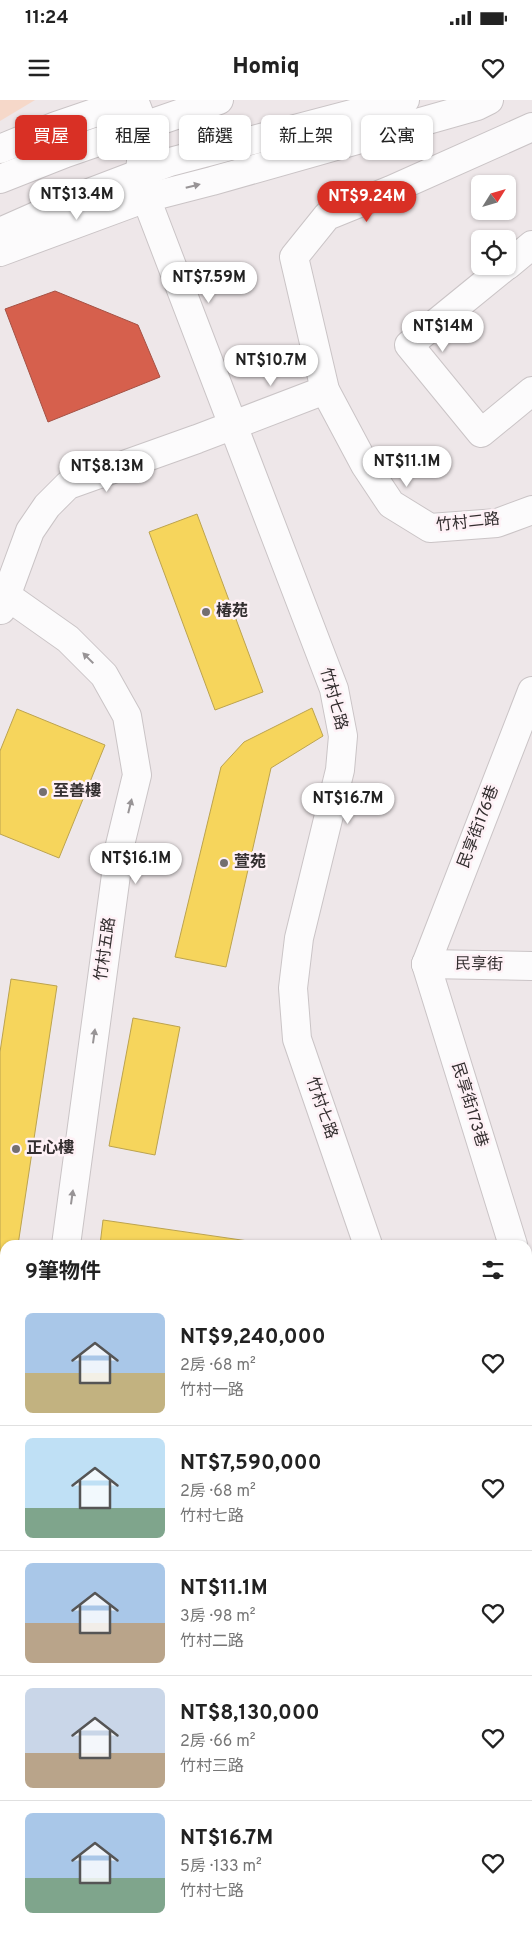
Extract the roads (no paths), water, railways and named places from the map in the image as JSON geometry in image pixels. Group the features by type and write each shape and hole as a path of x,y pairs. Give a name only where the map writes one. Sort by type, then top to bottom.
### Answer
{"street":[{"path":"0,149 91,106 133,100 139,115"},
{"path":"169,117 219,100"},
{"path":"0,252 143,186 170,162 404,100"},
{"path":"0,232 86,194 143,186 468,108 489,100"},
{"path":"91,106 97,122"},
{"name":"竹村二路","path":"532,127 400,186 327,216 294,257 325,390 365,465 391,504 430,528 497,523 532,510"},
{"path":"0,179 97,143"},
{"path":"121,160 143,186"},
{"path":"143,160 143,186"},
{"name":"竹村七路","path":"143,186 334,689 343,736 340,770 299,938 293,988 297,1039 366,1240"},
{"path":"516,258 532,245"},
{"path":"496,275 409,346 481,433 532,391"},
{"path":"2,599 30,531 46,506 68,485 325,390"},
{"name":"竹村五路","path":"2,599 68,639 104,675 127,716 138,775 120,845 67,1240"},
{"name":"民享街176巷","path":"426,964 532,691"},
{"name":"民享街","path":"426,964 532,966"},
{"name":"民享街173巷","path":"426,964 511,1240"}],"place":[{"name":"椿苑","path":"206,612"},
{"name":"至善樓","path":"43,792"},
{"name":"萱苑","path":"224,863"},
{"name":"正心樓","path":"16,1149"}]}
